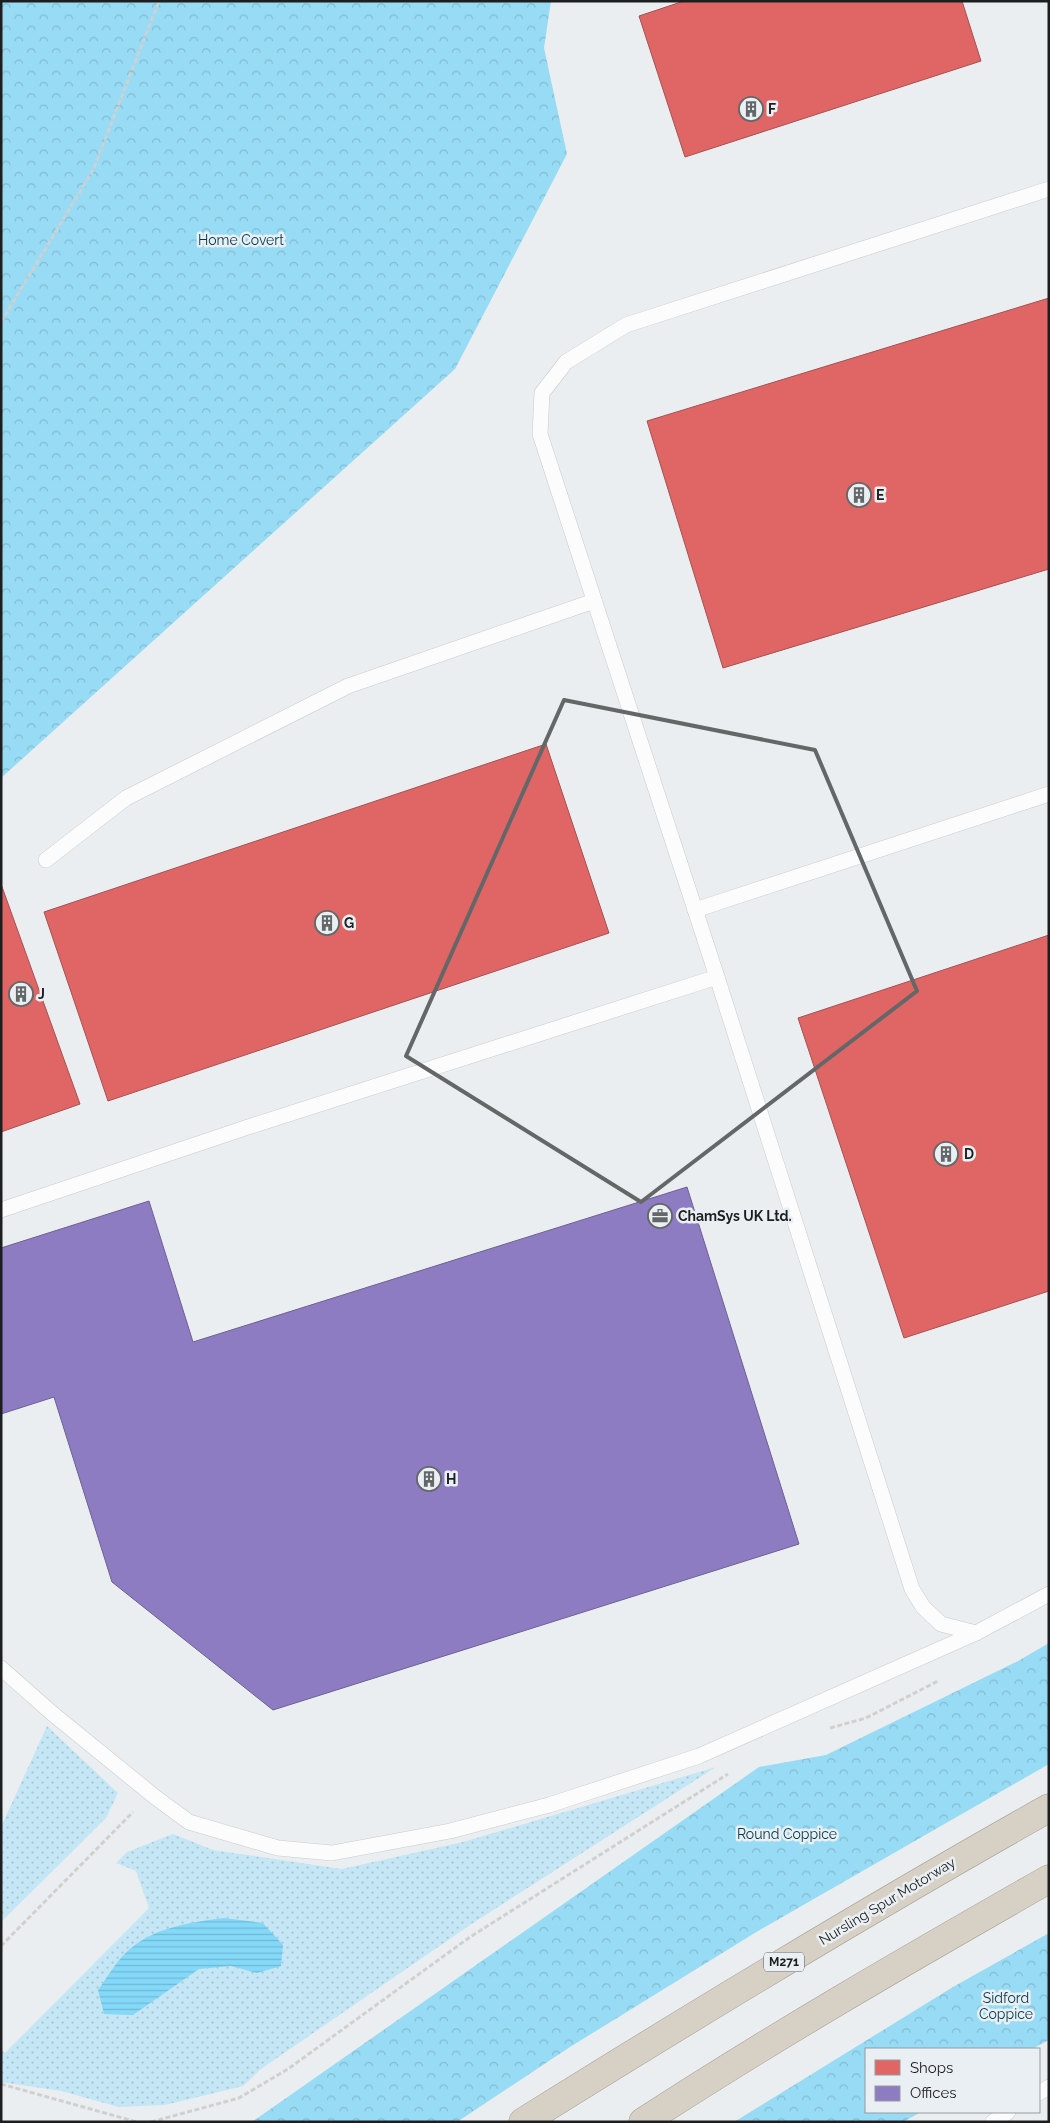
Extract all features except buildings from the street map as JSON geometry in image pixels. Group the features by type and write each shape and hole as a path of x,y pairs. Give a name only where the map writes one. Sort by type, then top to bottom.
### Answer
{"highway":[{"name":"Nursling Spur Motorway","path":"523,2122 923,1878 1049,1808"},
{"path":"643,2122 689,2092 911,1959 1049,1879"}],"lane":[{"path":"976,1633 941,1624 924,1606 912,1589 695,910 540,434 542,393 566,362 626,325 1049,189"},
{"path":"46,860 126,798 348,686 594,601"},
{"path":"695,910 1049,794"},
{"path":"1,1210 248,1126 716,977"},
{"path":"1,1668 53,1714 151,1794 189,1822 278,1848 332,1853 450,1831 549,1805 699,1756 976,1633 1049,1594"},
{"path":"993,2122 1006,2113"}],"path":[{"path":"1,322 93,170 159,1"},
{"path":"823,1730 866,1718 945,1677"},
{"path":"151,2122 239,2098 288,2069 470,1937 715,1780 732,1772"},
{"path":"1,1946 151,1794"},
{"path":"1,2084 137,2122"}],"highlighted area":[{"path":"564,700 815,750 917,991 641,1202 406,1056"}],"shaded area":[{"path":"47,1726 118,1793 106,1818 1,1922 1,1827"},
{"path":"716,1767 470,1925 261,2069 243,2086 165,2105 119,2107 61,2091 1,2082 1,2049 5,2053 149,1908 136,1871 116,1863 127,1852 173,1834 213,1850 342,1869 463,1842"},
{"path":"224,1918 263,1923 283,1945 281,1966 257,1973 231,1966 199,1969 133,2015 104,2014 98,1990 129,1949 156,1933 167,1929 190,1923"}],"green space":[{"name":"Home Covert","path":"1,1 551,1 544,48 567,154 455,369 1,778"},
{"name":"Round Coppice","path":"1049,1643 1049,1764 758,1931 570,2047 457,2122 252,2122 759,1767 826,1755 1018,1661"},
{"name":"Sidford Coppice","path":"1049,1933 1049,2040 1034,2048 865,2048 865,2113 919,2113 903,2122 734,2122 953,1987"}],"place":[{"name":"F","path":"751,109"},
{"name":"E","path":"859,495"},
{"name":"G","path":"327,923"},
{"name":"J","path":"21,994"},
{"name":"D","path":"946,1154"},
{"name":"ChamSys UK Ltd.","path":"660,1216"},
{"name":"H","path":"429,1479"}]}
